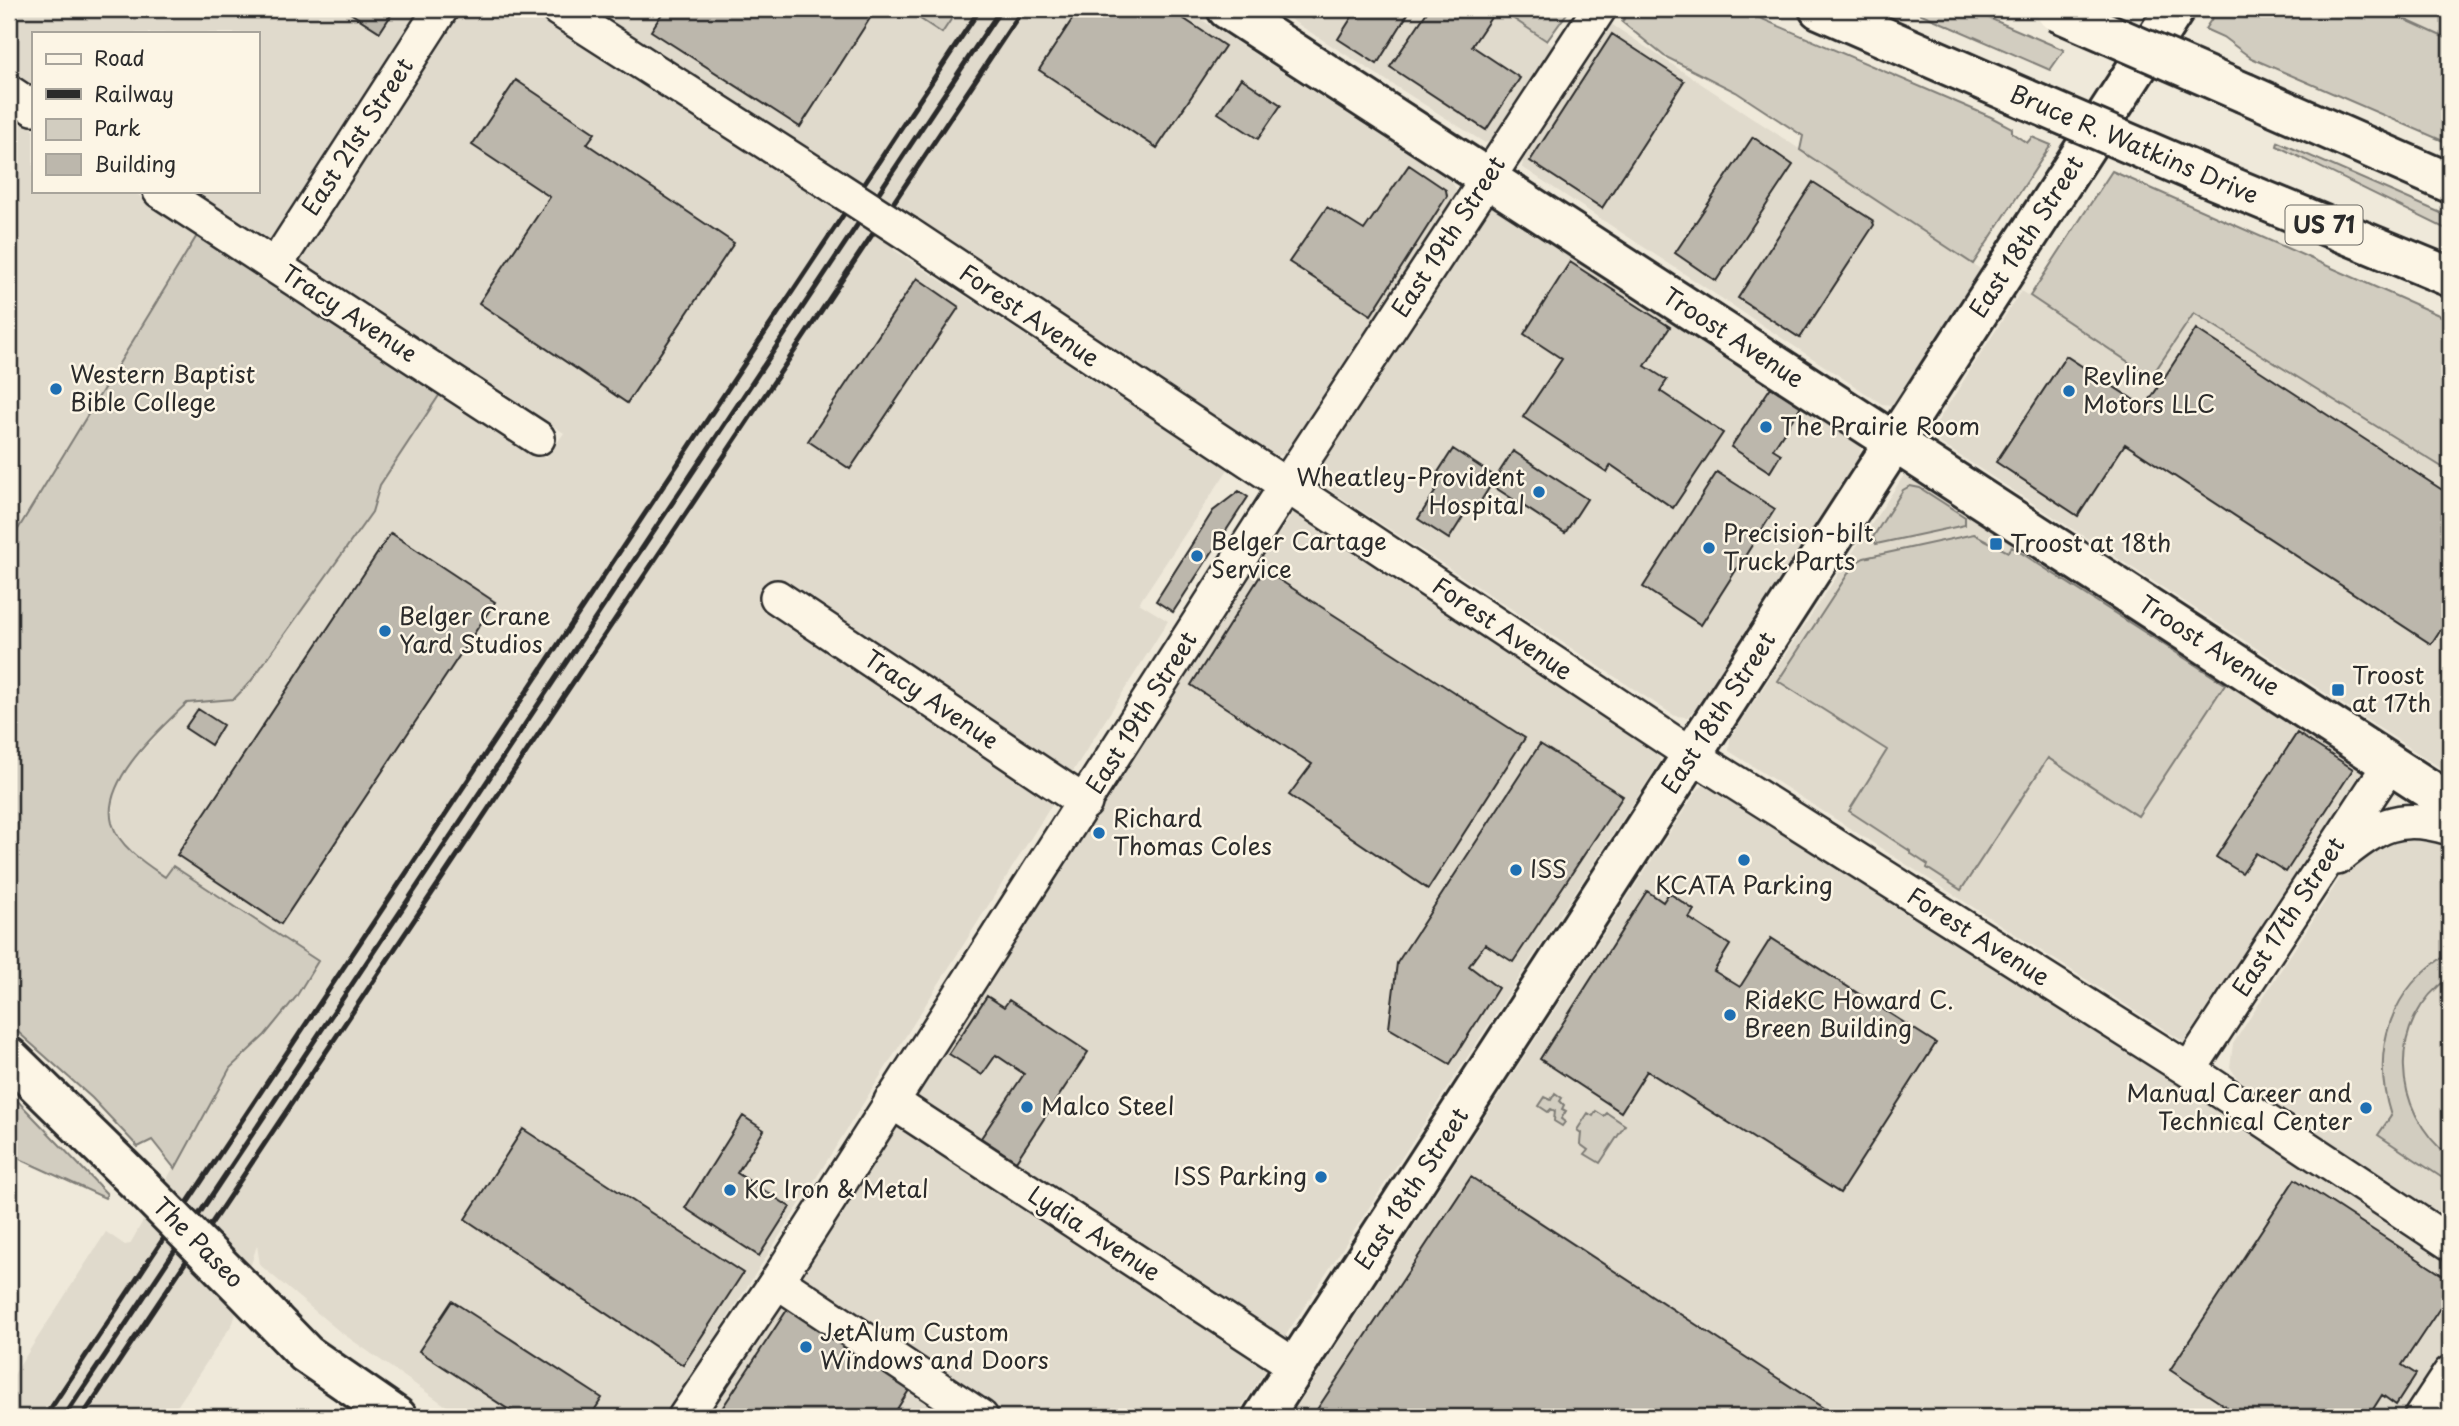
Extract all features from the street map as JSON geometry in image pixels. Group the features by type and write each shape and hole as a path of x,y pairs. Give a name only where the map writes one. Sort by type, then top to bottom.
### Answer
{"main road":[{"name":"Troost Avenue","path":"1227,9 2450,803"},
{"name":"Bruce R. Watkins Drive","path":"1819,9 2198,173 2450,277"},
{"name":"East 18th Street","path":"1264,1417 2175,9"},
{"path":"2053,10 2446,180"},
{"name":"The Paseo","path":"9,1057 141,1186 306,1354 397,1417"}],"street":[{"name":"East 21st Street","path":"275,266 441,9"},
{"name":"Forest Avenue","path":"558,9 908,234 1692,755 2189,1070 2450,1243"},
{"name":"East 19th Street","path":"685,1417 777,1281 1286,486 1599,9"},
{"path":"9,92 32,107"},
{"name":"Tracy Avenue","path":"162,192 538,438"},
{"name":"Tracy Avenue","path":"777,597 1085,803"},
{"name":"East 17th Street","path":"2189,1070 2390,764"},
{"path":"2316,875 2359,840 2387,823 2423,820 2450,828"},
{"name":"Lydia Avenue","path":"891,1101 1297,1367"},
{"path":"777,1281 981,1417"},
{"path":"2421,1417 2450,1373"}],"shaded area":[{"path":"9,9 434,9 278,237 267,241 189,192 259,192 259,32 32,32 32,88 9,72"},
{"path":"461,9 529,9 829,202 844,179 589,9 905,9 942,33 958,9 1185,9 1451,181 1456,189 1455,199 1287,454 1277,456 958,248 917,217 894,250 1229,468 1139,603 1168,621 665,1417 462,1417 339,1331 260,1265 257,1245 233,1323 170,1417 9,1417 9,1382 106,1232 125,1245 130,1244 230,1068 265,1035 296,997 173,866 165,878 131,852 112,824 113,793 131,763 187,703 234,699 251,681 372,512 380,485 442,391 546,458 564,433 304,266 301,258 304,245"},
{"path":"1274,9 1499,9 1556,48 1494,140 1485,143"},
{"path":"2382,9 2450,9 2450,40"},
{"path":"1611,24 1982,270 1892,405 1882,404 1522,167 1524,155"},
{"name":"Western Baptist Bible College","path":"9,110 32,125 32,192 134,192 198,234 9,544"},
{"path":"1492,203 1863,442 1859,456 1695,709 1687,717 1675,716 1316,481 1317,471"},
{"path":"2021,291 2151,377 2193,313 2450,472 2450,774 1934,439 1931,432"},
{"path":"1906,472 2365,770 2184,1042 1729,751 1730,738"},
{"path":"1294,511 1658,750 1660,762 1282,1341 913,1100 915,1091"},
{"path":"1709,782 2293,1157 2312,1127 2237,1078 2230,1067 2233,1044 2346,869 2366,851 2410,833 2450,843 2450,1417 1290,1417 1698,789"},
{"path":"897,1116 1269,1365 1235,1417 712,1417 705,1412"}],"green space":[{"path":"905,9 958,9 942,33"},
{"path":"1499,9 1570,9 1547,41"},
{"path":"1631,9 1739,9 1991,117 2012,128 2012,133 2027,143 2032,137 2051,145 1973,264 1800,150 1803,136 1736,92 1664,56 1622,22"},
{"path":"1910,9 1968,9 2064,50 2050,70"},
{"path":"2218,9 2382,9 2450,40 2450,144 2251,58 2223,37 2205,29"},
{"path":"2278,142 2450,217 2450,231 2277,146"},
{"path":"2112,171 2450,320 2450,472 2194,313 2151,377 2030,296"},
{"path":"198,234 442,391 380,485 372,512 251,681 234,699 187,703 135,757 115,790 111,807 112,823 121,840 134,854 165,877 173,866 318,961 296,997 265,1035 230,1068 175,1169 152,1140 138,1147 92,1098 9,1024 9,544"},
{"path":"1910,486 1920,488 1965,517 1965,525 1876,544 1873,537 1903,490"},
{"path":"1974,534 2008,552 2012,547 2225,684 2138,816 2048,758 1961,890 1927,868 1928,865 1910,851 1849,811 1887,750 1778,681 1855,563 1864,558"},
{"path":"2450,953 2450,977 2429,995 2415,1017 2406,1041 2404,1066 2407,1091 2416,1116 2430,1138 2450,1157 2450,1183 2378,1135 2391,1116 2383,1068 2390,1023 2399,1002 2413,984 2429,967"},
{"path":"9,1092 107,1194 105,1198 9,1154"},
{"path":"1555,1093 1562,1098 1562,1109 1566,1111 1561,1119 1565,1122 1562,1126 1554,1121 1555,1111 1551,1109 1548,1112 1539,1106 1545,1097 1551,1100"},
{"path":"1596,1111 1604,1116 1607,1113 1625,1125 1600,1163 1585,1154 1588,1150 1580,1144 1581,1133 1577,1130 1588,1113 1593,1116"}],"building":[{"path":"344,9 395,9 380,32"},
{"path":"665,9 876,9 800,127 651,31"},
{"path":"1079,9 1169,9 1225,46 1157,148 1039,70"},
{"path":"1298,9 1318,9 1313,18"},
{"path":"1357,9 1411,9 1377,64 1338,39"},
{"path":"1429,9 1496,10 1472,46 1520,78 1486,130 1390,67"},
{"path":"1612,34 1684,81 1602,208 1530,161"},
{"path":"1241,78 1281,105 1258,139 1218,113"},
{"path":"516,80 595,133 587,144 734,243 627,403 479,303 550,197 472,145"},
{"path":"1753,137 1793,165 1716,281 1675,253"},
{"path":"1409,165 1446,190 1447,196 1371,315 1289,262 1327,207 1364,230"},
{"path":"1813,182 1872,220 1874,225 1800,338 1738,298"},
{"path":"1570,262 1670,327 1645,366 1667,380 1660,391 1723,433 1673,508 1611,465 1607,472 1523,417 1562,359 1524,334"},
{"path":"917,278 959,307 850,469 808,441"},
{"path":"2196,329 2450,495 2450,615 2431,644 2125,444 2078,516 1996,462 2066,356 2145,407"},
{"name":"The Prairie Room","path":"1771,387 1801,406 1773,449 1781,454 1770,472 1731,447"},
{"name":"Wheatley-Provident Hospital","path":"1453,449 1496,477 1513,451 1587,499 1565,533 1491,485 1477,507 1471,504 1449,539 1418,519 1440,484 1433,480"},
{"name":"Precision-bilt Truck Parts","path":"1717,472 1775,509 1701,625 1643,587"},
{"name":"Belger Cartage Service","path":"1239,491 1248,497 1173,612 1156,601 1213,511"},
{"path":"391,533 495,602 281,924 177,855"},
{"path":"1264,570 1525,738 1428,889 1289,795 1312,764 1191,685"},
{"path":"198,709 223,725 211,745 185,728"},
{"path":"2297,733 2353,769 2286,872 2256,853 2242,873 2216,857"},
{"name":"ISS","path":"1540,744 1623,796 1513,962 1485,944 1469,966 1498,988 1450,1064 1389,1028 1397,963"},
{"name":"RideKC Howard C. Breen Building","path":"1647,891 1663,902 1669,893 1694,910 1689,918 1730,945 1714,971 1740,987 1771,938 1936,1043 1840,1193 1647,1071 1621,1112 1540,1059"},
{"name":"Malco Steel","path":"987,996 1004,1007 1009,1000 1088,1052 1016,1161 981,1138 1024,1074 996,1055 982,1075 949,1054"},
{"name":"KC Iron & Metal","path":"743,1116 764,1130 737,1173 790,1207 759,1256 685,1208"},
{"path":"523,1129 743,1273 683,1365 465,1219"},
{"path":"1471,1177 1837,1417 1312,1417"},
{"path":"2295,1179 2450,1280 2450,1293 2402,1365 2416,1374 2396,1405 2382,1395 2368,1417 2242,1417 2170,1370"},
{"path":"452,1301 602,1398 590,1417 520,1417 419,1351"},
{"name":"JetAlum Custom Windows and Doors","path":"789,1307 911,1387 892,1417 725,1417 719,1413"}],"railway":[{"path":"45,1417 980,9"},
{"path":"64,1417 1001,9"},
{"path":"82,1417 1023,9"}],"place":[{"name":"Western Baptist Bible College","path":"56,389"},
{"name":"Revline Motors LLC","path":"2069,391"},
{"name":"The Prairie Room","path":"1766,427"},
{"name":"Wheatley-Provident Hospital","path":"1539,492"},
{"name":"Troost at 18th","path":"1996,544"},
{"name":"Precision-bilt Truck Parts","path":"1709,548"},
{"name":"Belger Cartage Service","path":"1197,556"},
{"name":"Belger Crane Yard Studios","path":"385,631"},
{"name":"Troost at 17th","path":"2338,690"},
{"name":"Richard Thomas Coles","path":"1099,833"},
{"name":"KCATA Parking","path":"1744,860"},
{"name":"ISS","path":"1516,870"},
{"name":"RideKC Howard C. Breen Building","path":"1730,1015"},
{"name":"Malco Steel","path":"1027,1107"},
{"name":"Manual Career and Technical Center","path":"2366,1108"},
{"name":"ISS Parking","path":"1321,1177"},
{"name":"KC Iron & Metal","path":"730,1190"},
{"name":"JetAlum Custom Windows and Doors","path":"806,1347"}]}
